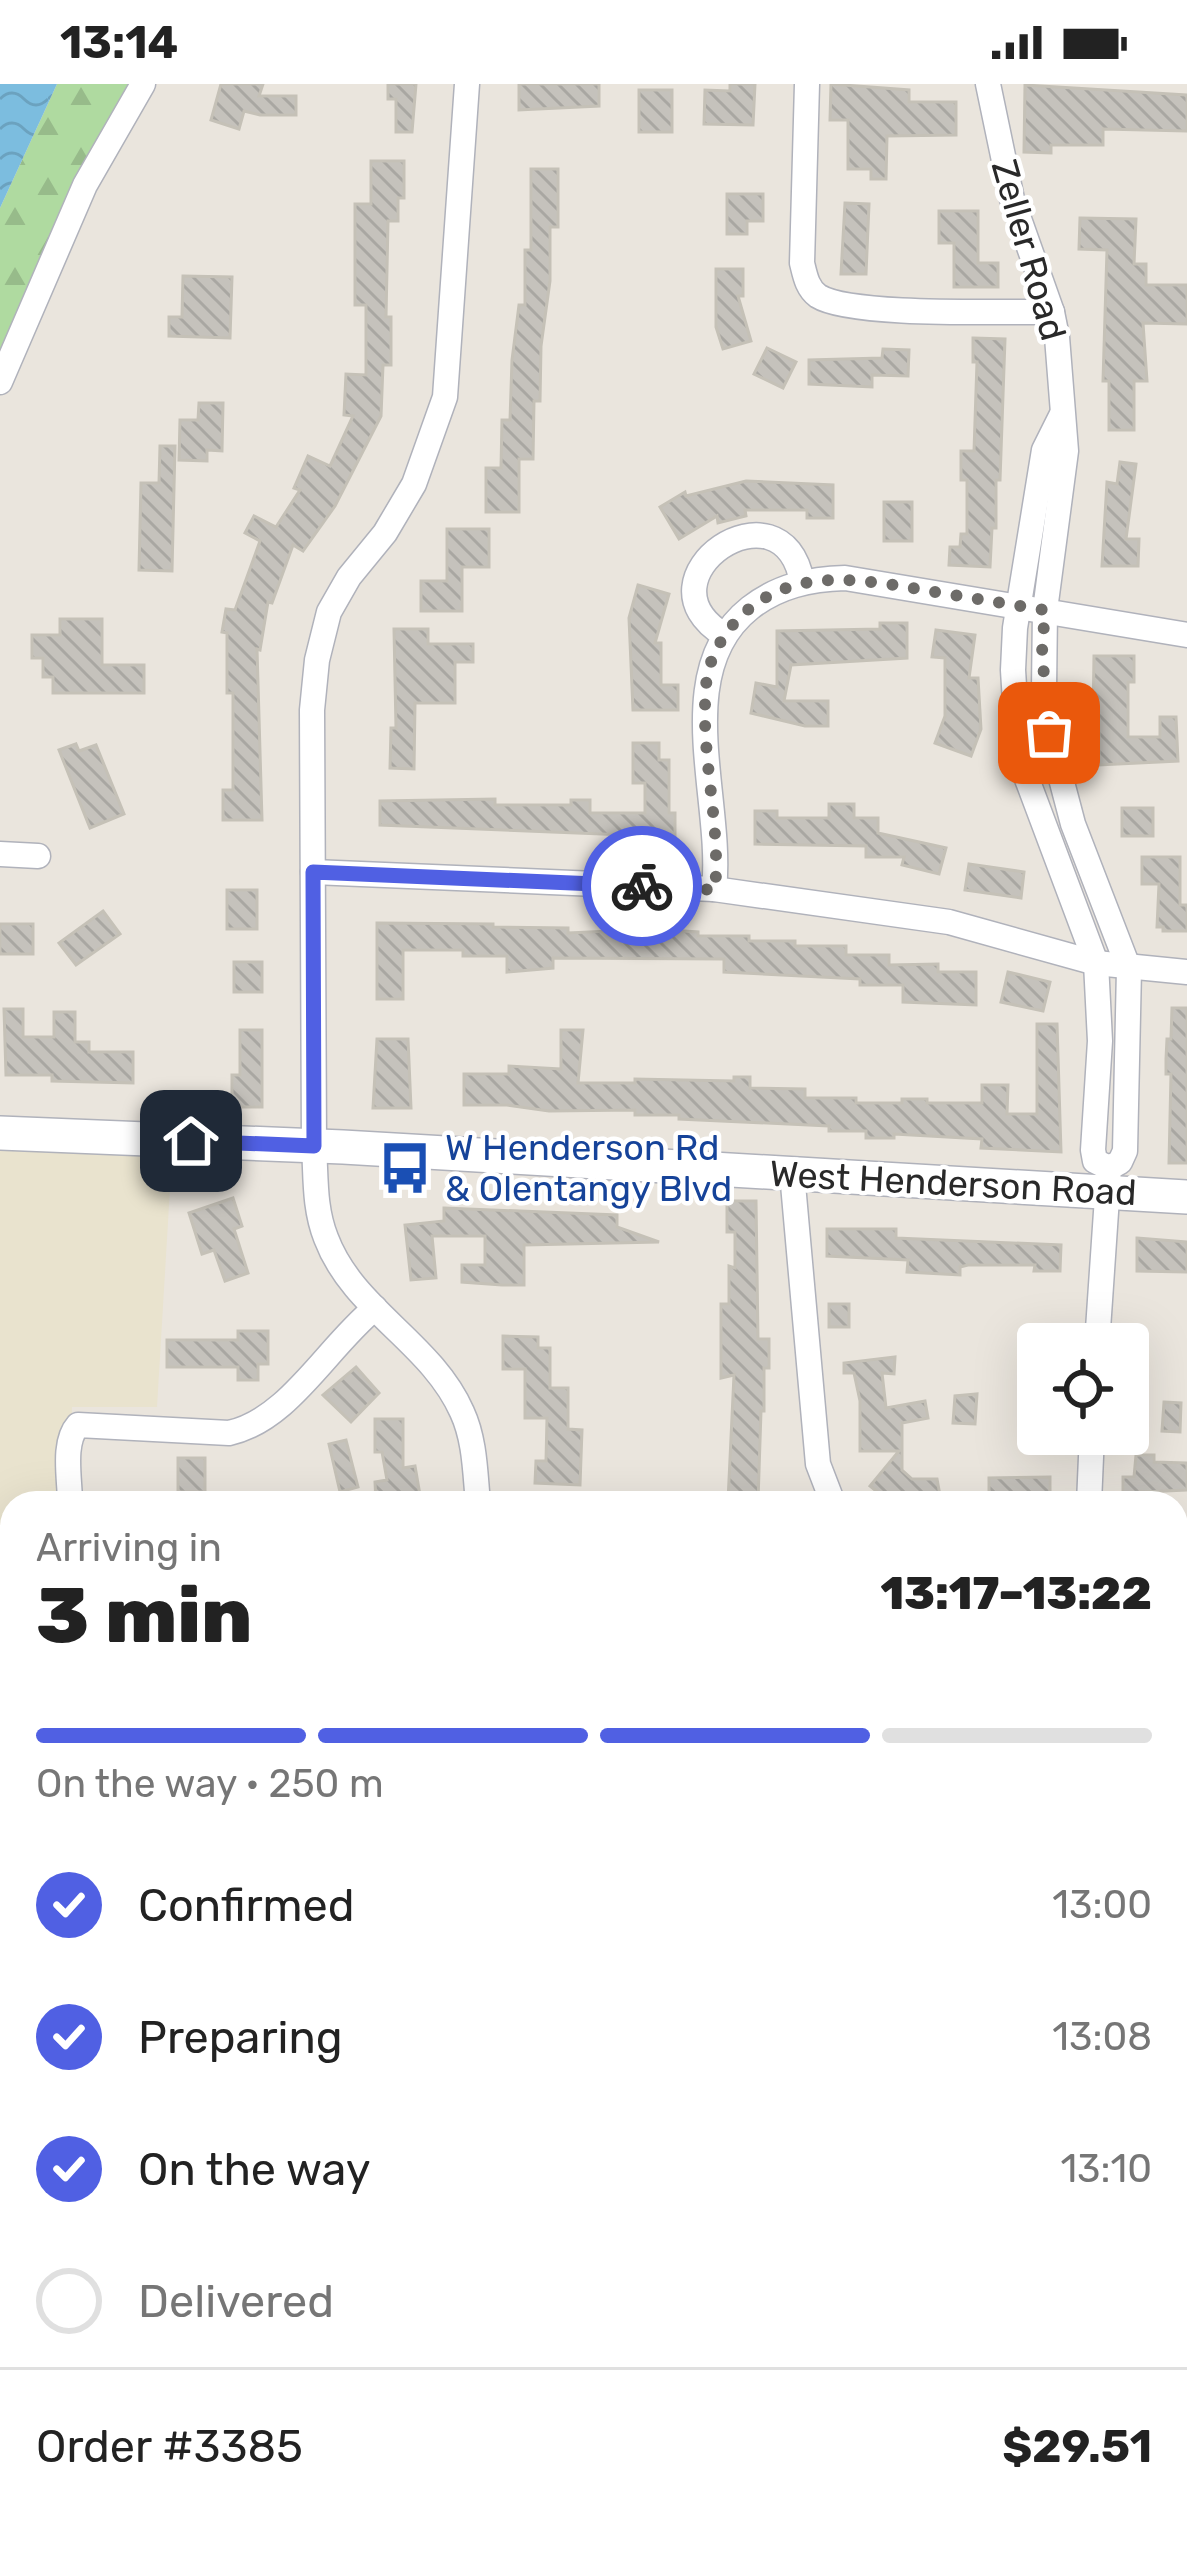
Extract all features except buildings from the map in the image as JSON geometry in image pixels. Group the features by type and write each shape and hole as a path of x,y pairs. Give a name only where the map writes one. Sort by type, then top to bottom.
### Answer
{"main road":[{"name":"West Henderson Road","path":"0,1133 792,1173 1108,1180 1187,1197"}],"street":[{"path":"0,382 85,185 142,84"},
{"path":"467,84 445,397 414,484 329,612 317,660 312,710 314,1146 315,1188 326,1238 351,1283 432,1362 463,1413 477,1491"},
{"path":"807,84 802,263 809,287 819,296 868,308 1052,312"},
{"name":"Zeller Road","path":"988,84 1012,199 1052,312 1061,366 1066,451 1042,652 1049,733 1073,824 1129,969 1125,1151 1108,1180 1098,1323"},
{"name":"Zeller Road","path":"1061,416 1044,450 1012,670 1027,779 1096,963 1100,1041 1093,1150 1108,1180"},
{"path":"724,635 710,624 699,604 697,583 704,562 728,540 761,537 790,553 802,582"},
{"path":"715,890 718,856 704,711 706,680 724,635 754,605 802,582 845,578 1187,635"},
{"path":"0,854 38,856"},
{"path":"313,872 715,890 949,922 1096,963 1187,972"},
{"path":"792,1173 818,1464 828,1491"},
{"path":"70,1491 70,1434 78,1425 229,1433 258,1424 282,1406 352,1327 375,1308"},
{"path":"1090,1491 1091,1455"}],"shaded area":[{"path":"0,1146 172,1155 157,1407 72,1407 71,1491 0,1491"}],"green space":[{"path":"57,84 142,84 0,375 0,208"}],"water":[{"path":"0,84 57,84 0,208"}],"way so far":[{"path":"642,886 715,890 718,856 704,711 706,680 724,635 754,605 786,587 845,578 1045,610 1042,652 1049,733"}],"place":[{"name":"W Henderson Rd & Olentangy Blvd","path":"405,1168"}],"route":[{"path":"191,1141 314,1146 313,872 642,886"}]}
